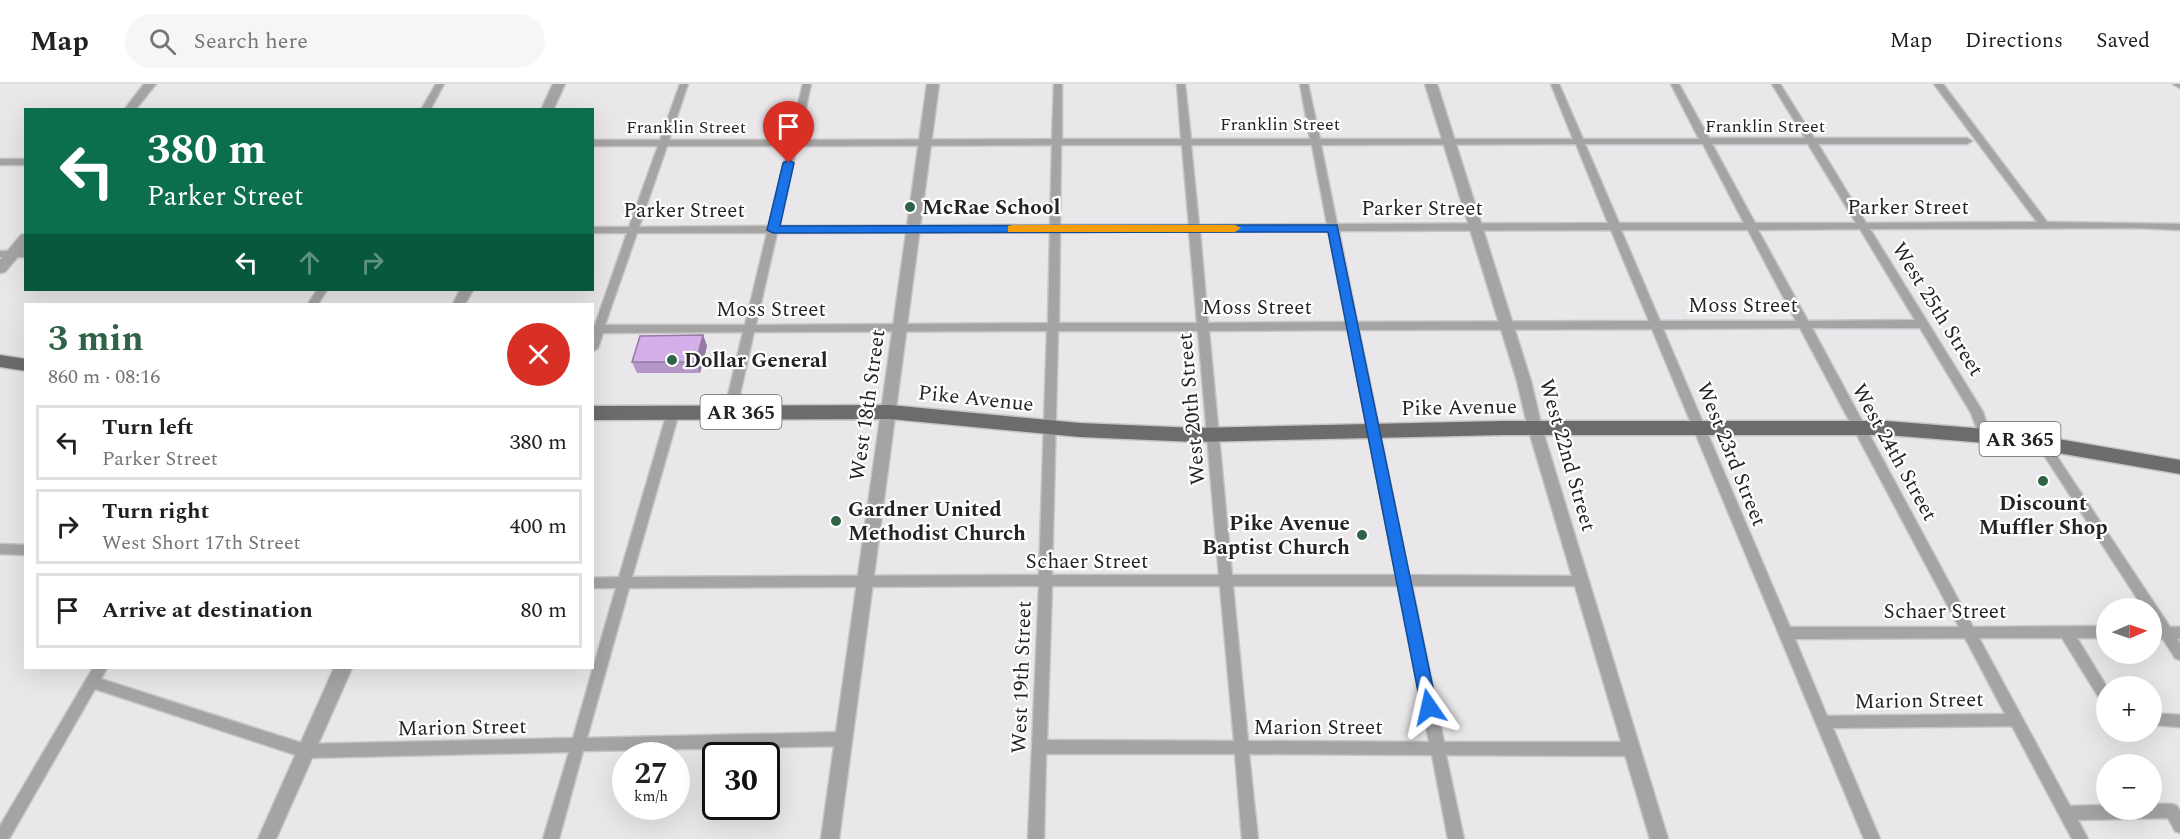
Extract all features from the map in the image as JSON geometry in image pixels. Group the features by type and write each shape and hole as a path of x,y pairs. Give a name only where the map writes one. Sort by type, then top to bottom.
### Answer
{"main road":[{"path":"0,361 24,366"},
{"name":"Pike Avenue","path":"594,413 890,412 1051,428 1138,434 1213,435 1535,428 1857,428 1984,434 2180,467"}],"street":[{"path":"131,108 150,84"},
{"path":"426,108 440,84"},
{"path":"549,108 559,84"},
{"path":"596,329 684,84"},
{"path":"730,412 807,84"},
{"name":"West 18th Street","path":"830,839 933,84"},
{"name":"West 19th Street","path":"1036,839 1054,328 1058,84"},
{"name":"West 20th Street","path":"1180,84 1250,839"},
{"path":"1304,84 1456,839"},
{"name":"West 22nd Street","path":"1431,84 1506,324 1535,428 1659,839"},
{"name":"West 23rd Street","path":"1555,84 1872,839"},
{"name":"West 24th Street","path":"1675,84 1857,428 2080,839"},
{"name":"West 25th Street","path":"1776,84 1977,412 1984,434"},
{"path":"1938,84 2045,226"},
{"name":"Franklin Street","path":"594,143 1967,141"},
{"path":"0,162 24,162"},
{"name":"Parker Street","path":"594,230 2180,227"},
{"path":"0,269 24,240"},
{"name":"Moss Street","path":"596,329 1922,324"},
{"path":"551,839 673,412"},
{"path":"2042,443 2144,598"},
{"path":"0,549 24,550"},
{"name":"Schaer Street","path":"594,583 866,580 1581,581"},
{"path":"2162,622 2173,634 2180,654"},
{"path":"2065,631 2096,681"},
{"name":"Schaer Street","path":"1784,633 2096,632"},
{"path":"1,839 99,669"},
{"path":"267,839 343,669"},
{"name":"Marion Street","path":"92,682 305,751 844,739"},
{"name":"Marion Street","path":"1822,722 2016,720"},
{"path":"2162,720 2180,721"},
{"name":"Marion Street","path":"1040,747 1632,749"},
{"path":"2066,813 2172,812 2180,826"}],"building":[{"path":"703,335 696,362 632,362 640,336"}],"slow traffic":[{"path":"1012,229 1235,228"}],"place":[{"name":"McRae School","path":"910,207"},
{"name":"Dollar General","path":"672,360"},
{"name":"Discount Muffler Shop","path":"2043,481"},
{"name":"Gardner United Methodist Church","path":"836,521"},
{"name":"Pike Avenue Baptist Church","path":"1362,535"}],"route":[{"path":"789,163 773,230 1333,228 1429,707"}]}
